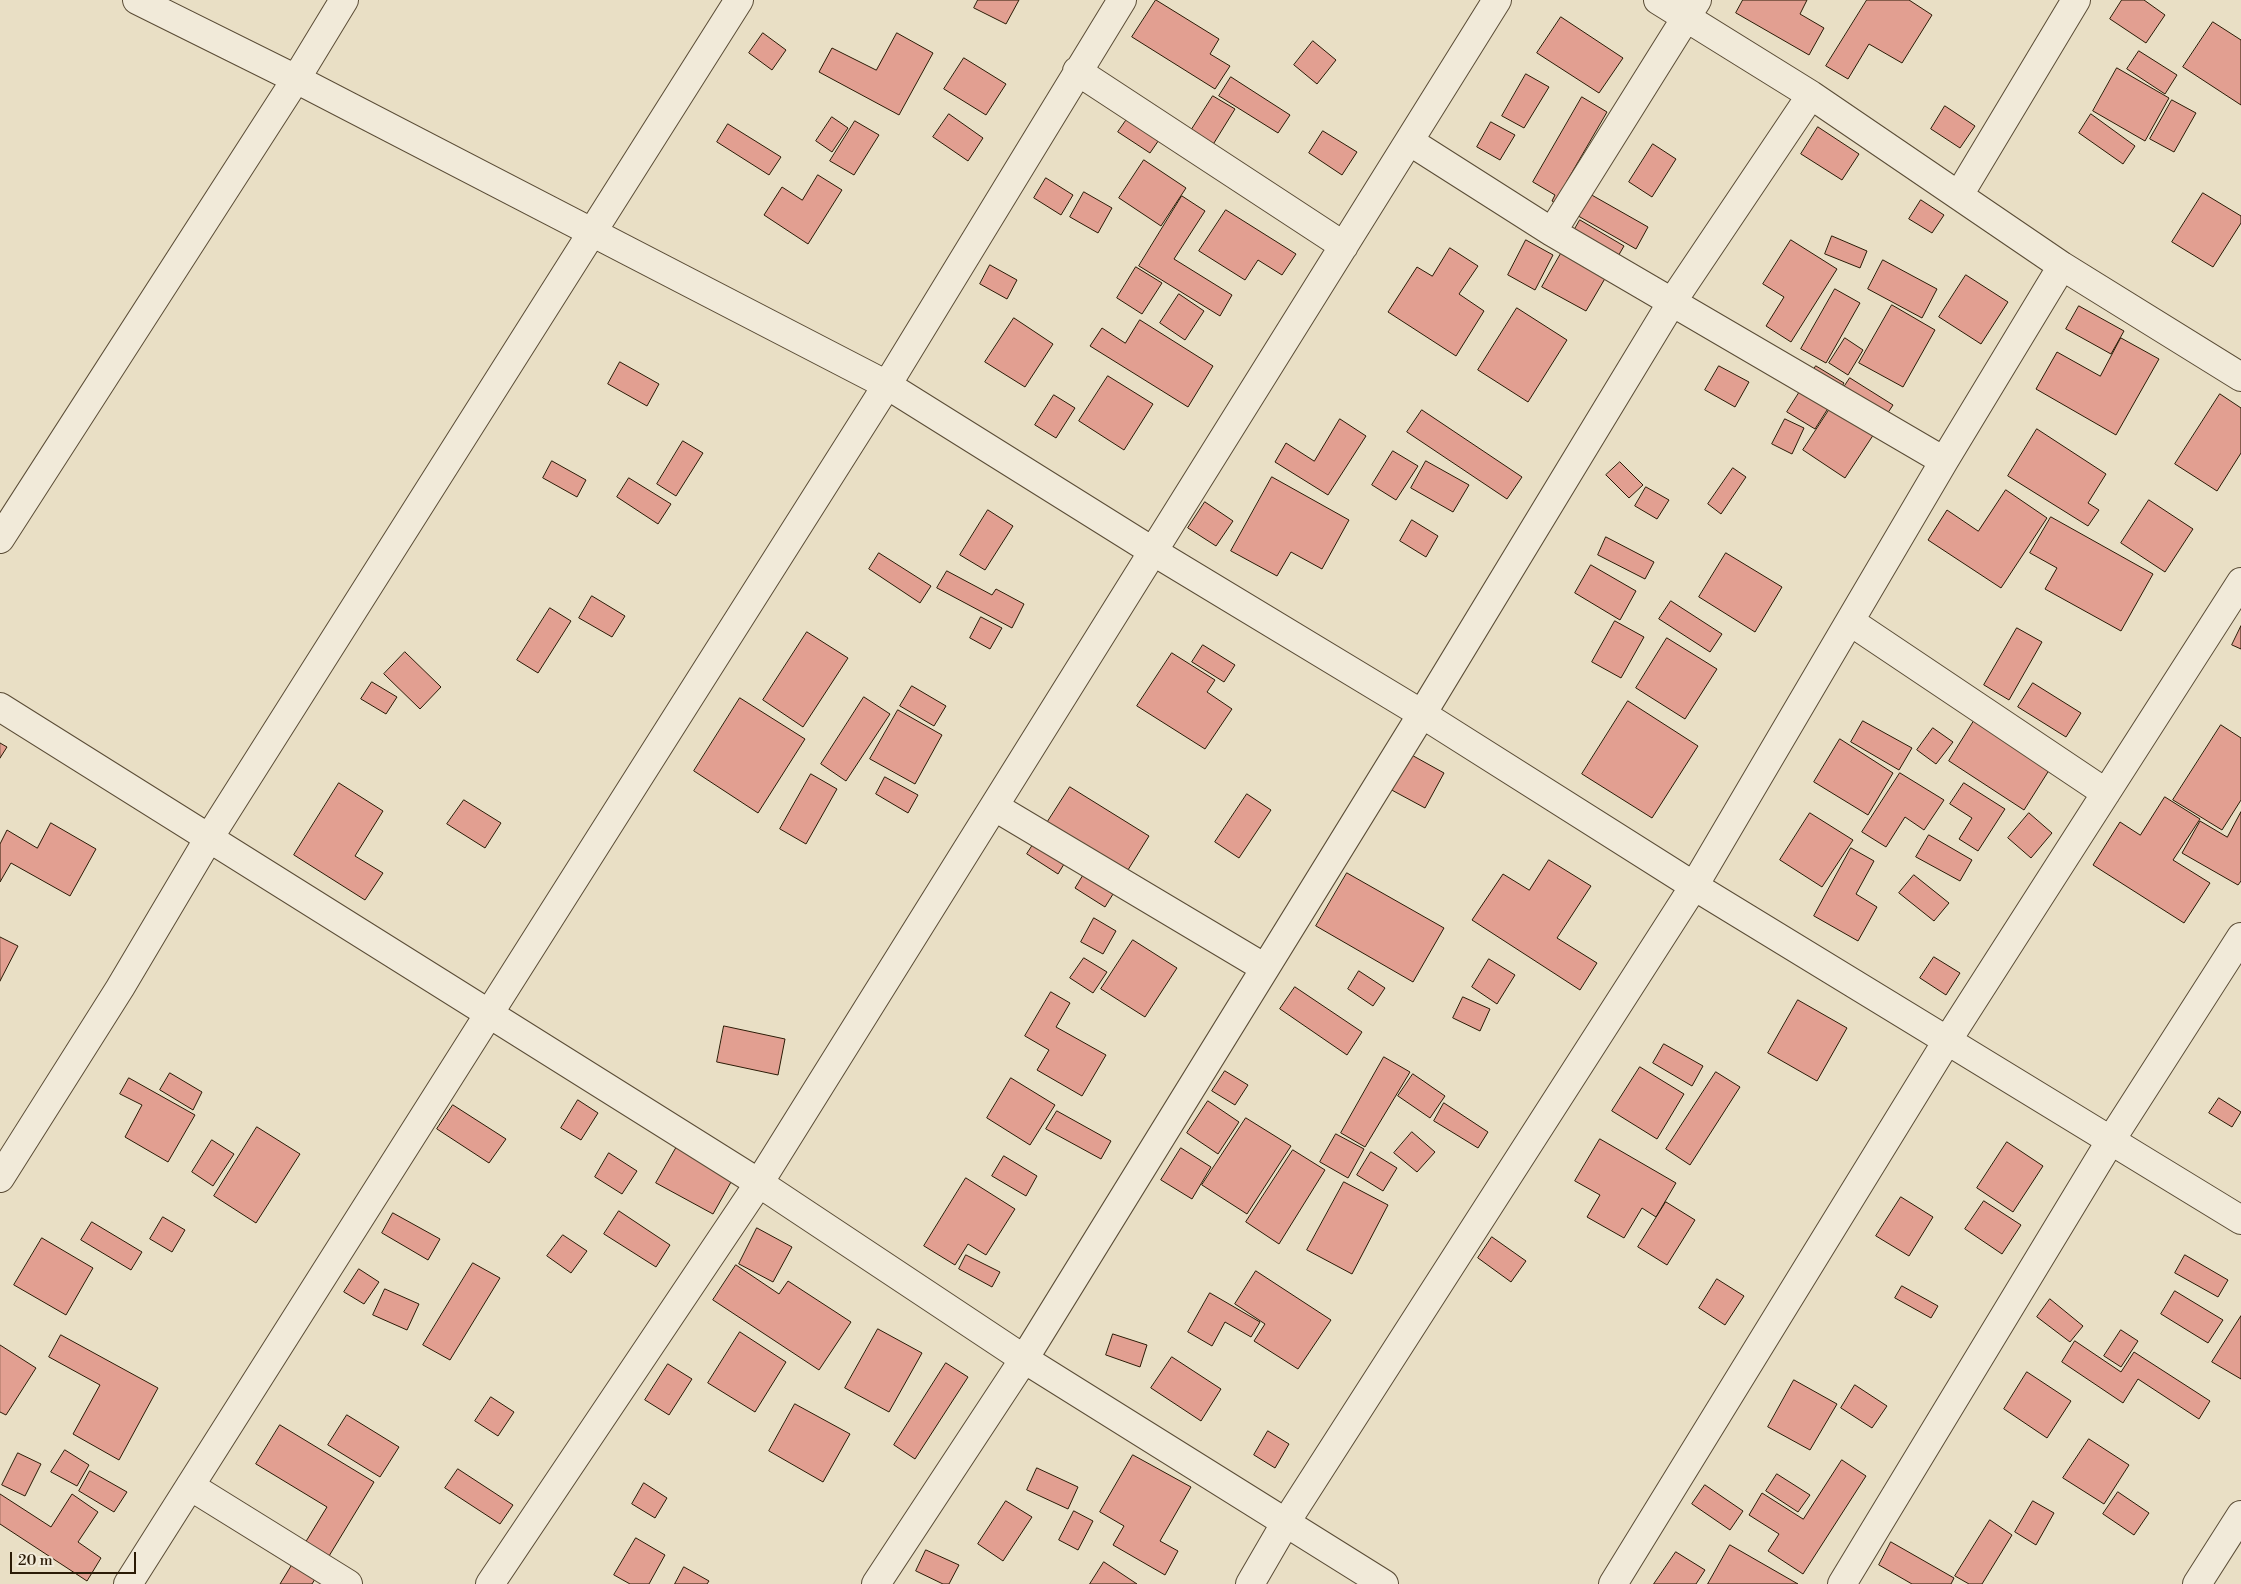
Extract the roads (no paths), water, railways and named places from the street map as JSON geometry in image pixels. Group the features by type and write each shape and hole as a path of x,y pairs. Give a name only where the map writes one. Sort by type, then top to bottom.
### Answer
{"street":[{"path":"137,0 296,79 887,385 1154,552 1422,714 1694,886 2241,1220"},
{"path":"0,539 296,79 344,0"},
{"path":"0,1178 120,988 209,838 739,0"},
{"path":"128,1584 887,385 1122,0"},
{"path":"490,1584 760,1183 1497,0"},
{"path":"1658,0 1691,8 1811,95 2062,266 2237,367"},
{"path":"1959,195 2076,0"},
{"path":"1552,232 1691,8"},
{"path":"1077,72 1344,246"},
{"path":"876,1584 1024,1359 1422,714 1672,302 1811,95"},
{"path":"1409,141 1552,232 1944,461"},
{"path":"1250,1584 1286,1522 1694,886 1944,461 2062,266"},
{"path":"1613,1584 1947,1041 2241,582"},
{"path":"1851,622 2106,792"},
{"path":"0,707 760,1183 1024,1359 1384,1584"},
{"path":"995,806 1265,968"},
{"path":"1842,1584 2111,1140 2241,937"},
{"path":"190,1486 348,1584"},
{"path":"2198,1584 2241,1515"}]}
